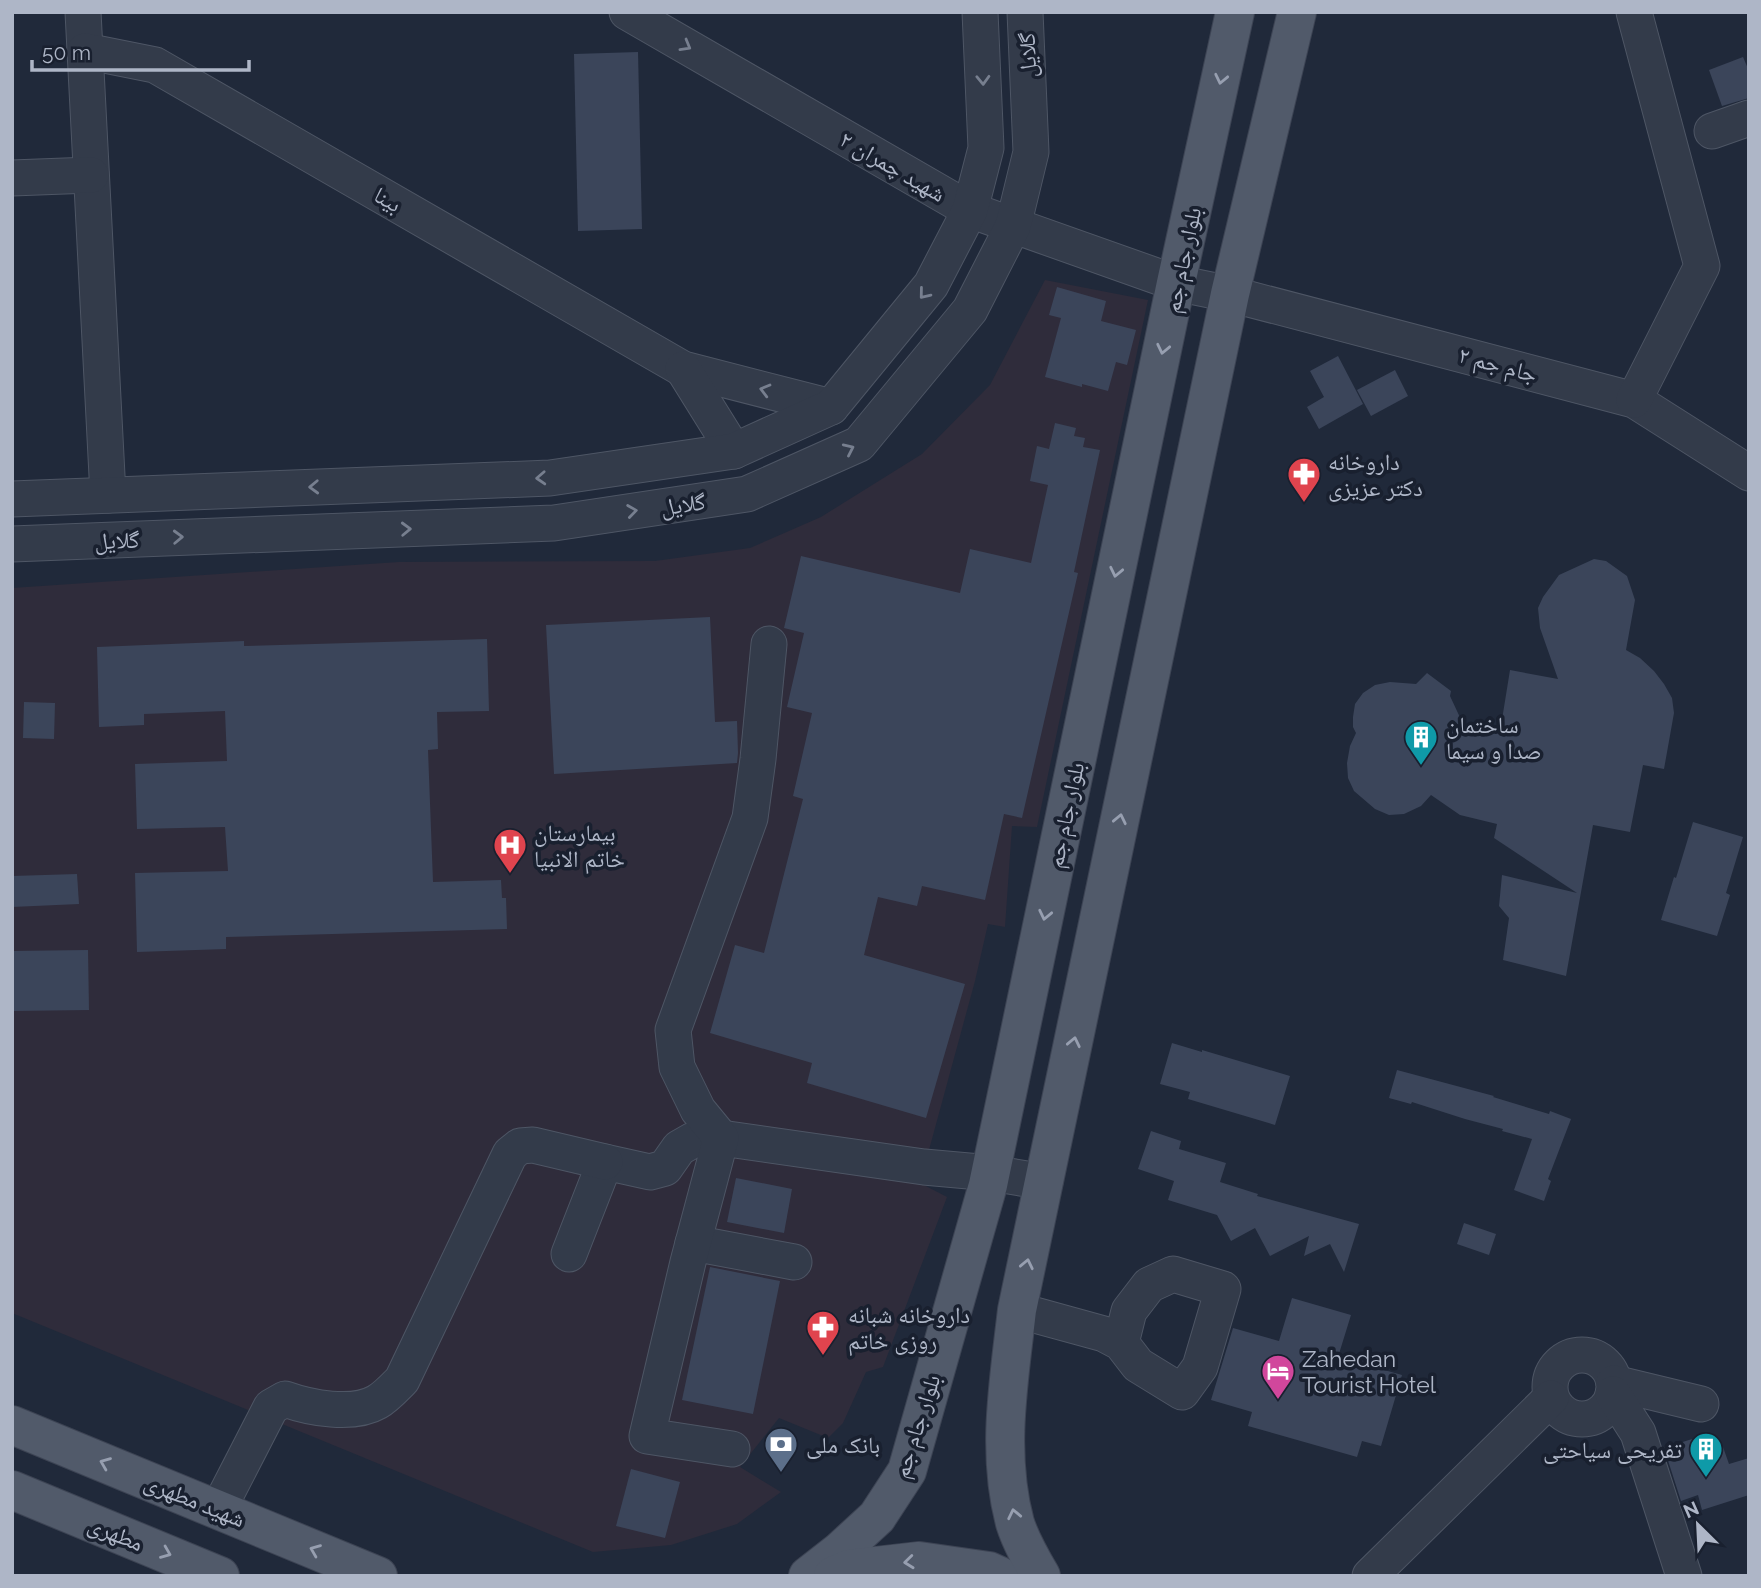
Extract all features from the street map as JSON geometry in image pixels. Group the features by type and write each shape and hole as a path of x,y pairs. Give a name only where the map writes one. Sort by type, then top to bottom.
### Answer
{"main road":[{"name":"بلوار جام جم","path":"808,1576 877,1517 907,1471 991,1173 1236,12"},
{"path":"1041,1576 1025,1549 1015,1523 1006,1474 1005,1425 1017,1310 1230,294 1297,12"},
{"name":"شهید مطهری","path":"12,1425 378,1576"},
{"name":"مطهری","path":"12,1490 220,1576"},
{"path":"833,1576 849,1569 919,1561 989,1571 1000,1576"}],"street":[{"path":"83,12 108,495"},
{"name":"شهید چمران ۲","path":"627,12 970,210 1177,283"},
{"name":"گلایل","path":"12,499 550,478 734,450 831,407 931,285 970,210 986,148 980,12"},
{"name":"گلایل","path":"12,544 554,523 747,494 859,444 970,310 1013,226 1031,152 1025,12"},
{"path":"1634,12 1702,266 1634,400"},
{"name":"بینا","path":"85,51 155,65 682,369"},
{"path":"1712,131 1749,118"},
{"path":"12,178 92,175"},
{"name":"جام جم ۲","path":"1177,283 1230,294 1634,400 1749,473"},
{"path":"682,369 831,407"},
{"path":"682,369 734,450"},
{"path":"721,1139 698,1111 677,1067 673,1030 750,818 769,644"},
{"path":"721,1139 647,1436 732,1450"},
{"path":"218,1510 271,1407 285,1399 305,1406 357,1410 378,1402 402,1380 510,1154 520,1146 533,1145 650,1172 665,1168 679,1148 693,1140 721,1139 1045,1182"},
{"path":"569,1254 605,1162"},
{"path":"693,1243 794,1262"},
{"path":"1017,1310 1104,1334 1121,1343"},
{"path":"1613,1388 1609,1403 1602,1411 1584,1419 1564,1414 1551,1398 1550,1388 1551,1377 1556,1368 1573,1355 1595,1357 1611,1372 1613,1388 1638,1433 1684,1576"},
{"path":"1613,1388 1701,1404"},
{"path":"1370,1576 1551,1398"}],"shaded area":[{"name":"بیمارستان خاتم الانبیا","path":"1045,280 1148,300 1037,827 1012,826 1005,927 988,924 920,1183 947,1197 883,1367 866,1372 843,1423 828,1438 779,1418 740,1467 781,1492 737,1524 671,1545 593,1552 12,1313 12,588 399,562 655,561 750,548 821,517 922,454 990,385"}],"building":[{"path":"638,52 642,229 578,231 574,54"},
{"path":"1743,57 1749,71 1749,98 1722,106 1709,70"},
{"path":"1057,287 1106,301 1101,321 1136,330 1127,365 1116,362 1108,391 1045,377 1061,318 1049,315"},
{"path":"1338,356 1363,404 1319,429 1307,407 1324,397 1310,371"},
{"path":"1395,370 1408,396 1371,416 1357,390"},
{"path":"1055,423 1076,428 1074,436 1085,438 1083,447 1100,450 1074,572 1078,573 1022,818 1004,814 985,900 922,886 917,906 878,897 864,955 965,984 926,1118 807,1083 812,1063 710,1033 735,945 764,953 803,799 793,796 812,713 787,707 804,633 784,628 801,556 960,593 970,549 1031,563 1048,485 1030,481 1037,446 1049,449"},
{"name":"ساختمان صدا و سیما","path":"1594,559 1606,561 1627,576 1635,600 1626,650 1640,658 1664,684 1672,698 1674,713 1664,769 1643,765 1630,832 1593,825 1566,976 1503,960 1509,918 1499,906 1502,875 1577,893 1494,838 1497,824 1460,815 1431,795 1421,806 1404,814 1389,815 1375,809 1354,791 1348,778 1347,763 1356,733 1353,727 1355,704 1363,693 1375,685 1390,682 1416,684 1427,673 1451,691 1450,696 1464,726 1500,732 1510,670 1558,679 1540,628 1538,608 1543,597 1559,575"},
{"path":"710,617 715,722 737,721 737,763 554,774 546,625"},
{"path":"487,639 489,711 437,712 438,749 428,750 433,882 501,880 502,898 506,898 507,929 226,937 226,949 137,952 135,873 228,871 225,827 137,829 135,764 227,761 225,711 144,714 144,725 99,727 97,647 244,641 244,646"},
{"path":"24,702 55,703 54,739 23,738"},
{"path":"1693,822 1743,837 1726,893 1730,895 1717,936 1661,920"},
{"path":"77,874 79,904 12,907 12,876"},
{"path":"88,950 89,1010 12,1011 12,951"},
{"path":"1172,1043 1290,1076 1275,1125 1188,1099 1190,1092 1160,1084"},
{"path":"1397,1070 1571,1119 1548,1179 1551,1181 1544,1201 1514,1190 1532,1139 1412,1102 1411,1104 1389,1098"},
{"path":"1151,1131 1181,1141 1179,1149 1226,1163 1220,1182 1258,1194 1257,1196 1359,1224 1344,1272 1330,1244 1304,1256 1309,1236 1270,1256 1255,1228 1231,1241 1217,1215 1168,1200 1174,1181 1138,1169"},
{"path":"736,1178 792,1189 784,1233 727,1222"},
{"path":"1464,1223 1496,1234 1489,1255 1457,1244"},
{"path":"710,1267 780,1281 753,1414 682,1400"},
{"path":"1292,1298 1351,1315 1338,1357 1402,1375 1381,1446 1362,1441 1357,1457 1248,1426 1252,1412 1211,1400 1233,1328 1279,1341"},
{"name":"تفریحی سیاحتی","path":"1692,1439 1697,1455 1723,1447 1729,1464 1749,1458 1749,1495 1702,1510 1698,1495 1681,1501 1664,1448"},
{"path":"631,1469 680,1482 665,1538 616,1526"}],"place":[{"name":"داروخانه دکتر عزیزی","path":"1304,504"},
{"name":"ساختمان صدا و سیما","path":"1421,767"},
{"name":"بیمارستان خاتم الانبیا","path":"510,875"},
{"name":"داروخانه شبانه روزی خاتم","path":"823,1357"},
{"name":"Zahedan Tourist Hotel","path":"1278,1401"},
{"name":"بانک ملی","path":"781,1474"},
{"name":"تفریحی سیاحتی","path":"1706,1479"}]}
